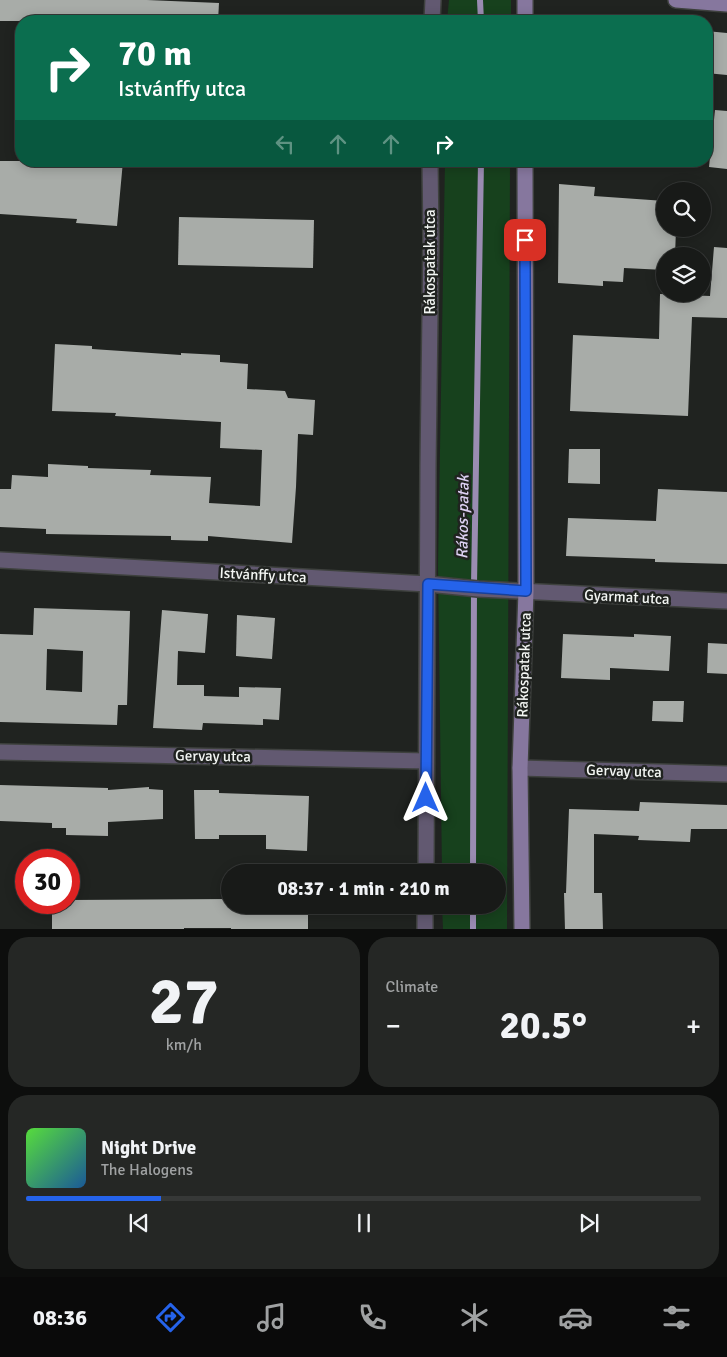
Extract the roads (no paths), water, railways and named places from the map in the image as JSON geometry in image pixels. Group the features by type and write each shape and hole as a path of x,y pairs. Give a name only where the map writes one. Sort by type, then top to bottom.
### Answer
{"street":[{"path":"432,15 433,0"},
{"path":"525,0 525,15"},
{"path":"676,0 727,4"},
{"name":"Rákospatak utca","path":"426,864 430,167"},
{"name":"Rákospatak utca","path":"522,929 520,768 526,591 525,167"},
{"name":"Istvánffy utca","path":"0,560 526,591"},
{"name":"Gyarmat utca","path":"526,591 727,602"},
{"name":"Gervay utca","path":"0,752 426,761"},
{"name":"Gervay utca","path":"520,768 727,774"},
{"path":"425,914 425,929"}],"waterway":[{"name":"Rákos-patak","path":"480,0 481,15"},
{"name":"Rákos-patak","path":"473,864 474,585 481,167"},
{"name":"Rákos-patak","path":"473,914 473,929"}]}
